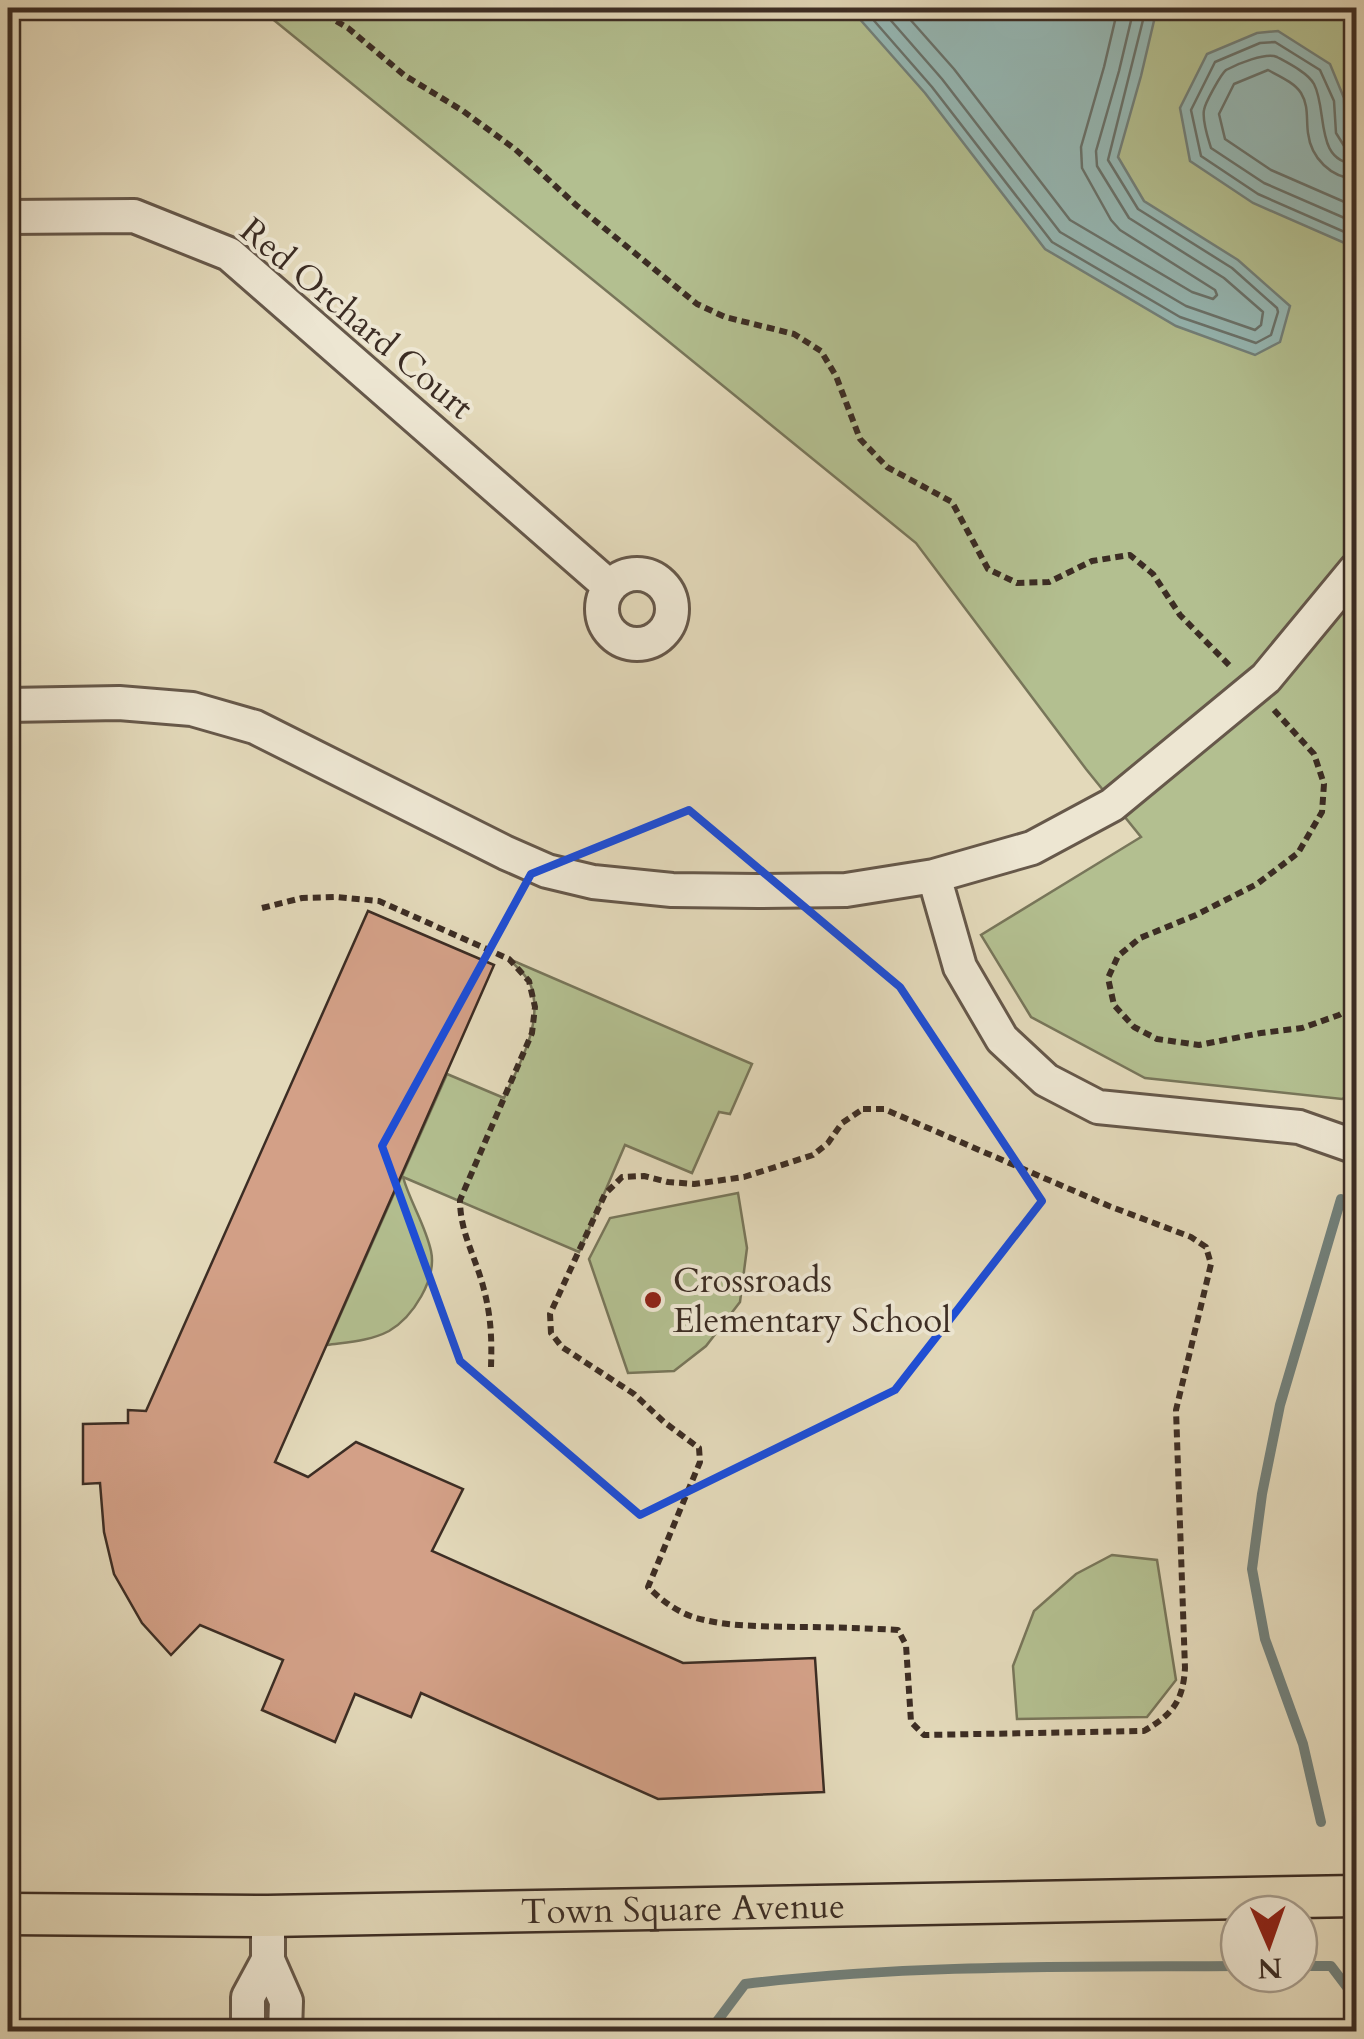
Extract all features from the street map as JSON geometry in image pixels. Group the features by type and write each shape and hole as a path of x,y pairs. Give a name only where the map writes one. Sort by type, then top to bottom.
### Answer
{"main road":[{"name":"Town Square Avenue","path":"8,1914 268,1916 1356,1896"}],"street":[{"name":"Red Orchard Court","path":"8,216 134,216 229,254 610,587"},
{"path":"8,705 120,703 192,708 255,728 547,871 593,882 672,890 846,890 934,876 1032,848 1112,805 1266,678 1356,569"},
{"path":"934,876 960,967 1002,1040 1046,1080 1098,1107 1299,1127 1356,1147"},
{"path":"268,1916 268,1960 286,2001 285,2032"},
{"path":"248,2032 248,1997 268,1960"}],"path":[{"path":"314,8 348,28 404,75 463,111 515,150 697,304 725,317 794,334 821,351 836,376 860,440 888,467 952,502 988,569 1017,583 1049,582 1092,561 1130,555 1153,574 1180,615 1314,754 1324,784 1322,812 1298,853 1257,884 1140,938 1118,956 1108,978 1114,1005 1134,1026 1156,1039 1200,1046 1302,1028 1356,1006"},
{"path":"262,908 302,898 379,900 509,959 529,981 534,1007 532,1032 460,1200 460,1220 482,1282 492,1328 491,1367"},
{"path":"884,1109 1191,1237 1206,1247 1210,1264 1176,1410 1184,1690 1161,1721 1144,1731 924,1735 911,1722 906,1645 898,1630 752,1626 695,1618 662,1601 648,1588 700,1462 699,1448 634,1394 562,1347 551,1333 550,1314 605,1194 622,1177 644,1176 694,1184 744,1177 813,1155 828,1143 842,1123 863,1110 884,1109"}],"highlighted area":[{"path":"689,810 900,987 1042,1201 895,1390 640,1515 460,1361 382,1146 531,874"}],"green space":[{"path":"259,8 1356,8 1356,1091 1342,1099 1145,1078 1031,1017 981,935 1141,837 916,543"},
{"path":"509,959 752,1064 730,1114 719,1112 692,1173 625,1145 579,1252 403,1177 431,1251 427,1285 407,1317 389,1331 327,1345 447,1074 504,1098 523,1057 534,1013 530,983"},
{"path":"738,1193 747,1248 740,1302 706,1346 674,1371 628,1373 589,1259 610,1218"},
{"path":"1112,1555 1157,1560 1176,1680 1147,1717 1017,1719 1013,1666 1034,1611 1076,1574"}],"water":[{"path":"850,8 1157,8 1118,157 1144,201 1238,260 1290,306 1280,342 1255,355 1176,326 1045,249 925,93"},
{"path":"1278,31 1330,64 1344,98 1345,130 1356,148 1356,248 1253,203 1190,161 1180,108 1207,54 1257,33"}],"building":[{"path":"368,911 494,965 275,1462 308,1477 356,1442 463,1489 432,1551 683,1663 815,1658 824,1792 658,1799 421,1693 411,1717 355,1694 335,1742 262,1710 283,1660 200,1625 171,1655 142,1623 114,1574 104,1532 100,1483 83,1484 83,1424 128,1423 128,1410 146,1411"}],"waterway":[{"path":"1321,1822 1303,1744 1265,1639 1252,1569 1280,1405 1341,1199"},
{"path":"709,2032 745,1984 929,1970 1219,1966"},
{"path":"1319,1966 1331,1966 1356,1999"}],"place":[{"name":"Crossroads Elementary School","path":"653,1300"}]}
